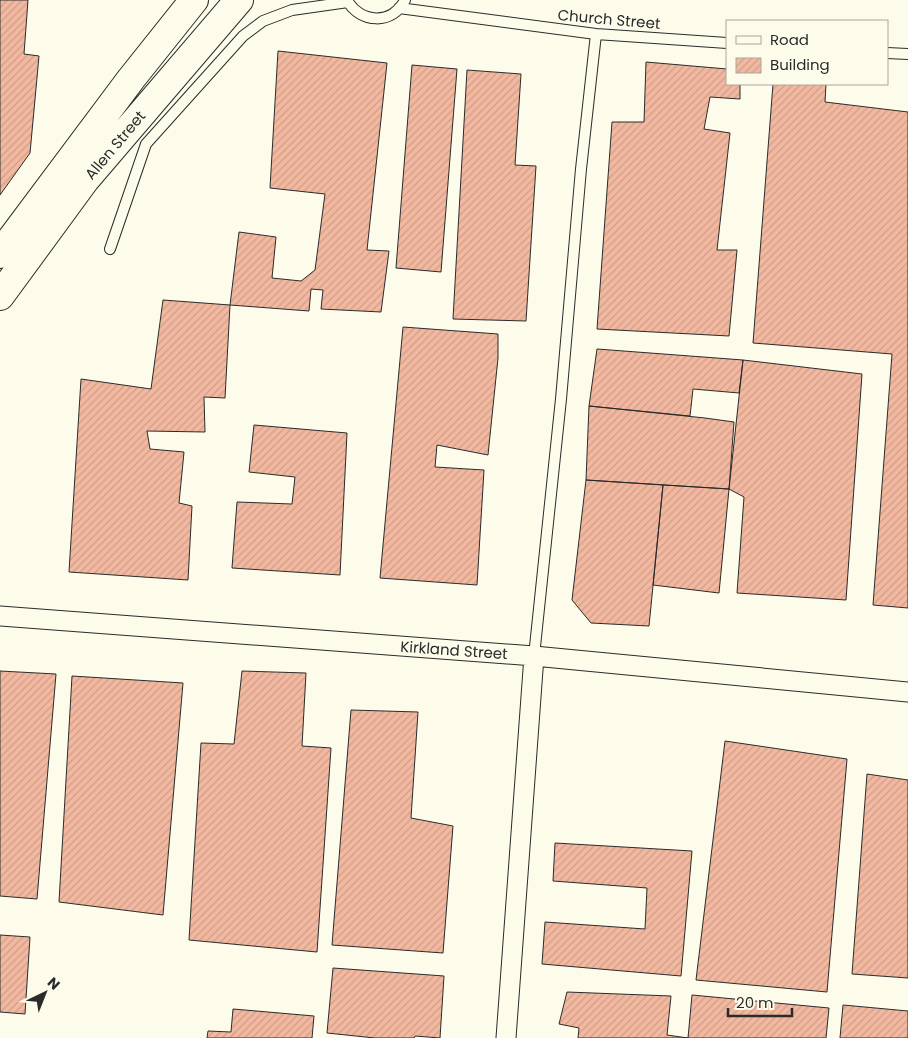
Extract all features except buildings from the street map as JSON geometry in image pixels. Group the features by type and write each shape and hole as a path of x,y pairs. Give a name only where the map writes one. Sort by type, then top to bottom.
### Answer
{"street":[{"name":"Allen Street","path":"0,254 132,78 194,0"},
{"name":"Allen Street","path":"0,296 85,180 239,0"},
{"name":"Kirkland Street","path":"0,616 534,656 908,692"},
{"path":"506,1038 534,656"}],"lane":[{"path":"110,249 146,144 243,36 263,21 292,10 347,1 355,11 364,16 374,18 385,17 394,13 402,4"},
{"name":"Church Street","path":"402,4 596,34 726,43"},
{"path":"534,656 561,399 581,169 596,34"},
{"path":"888,53 908,54"}]}
